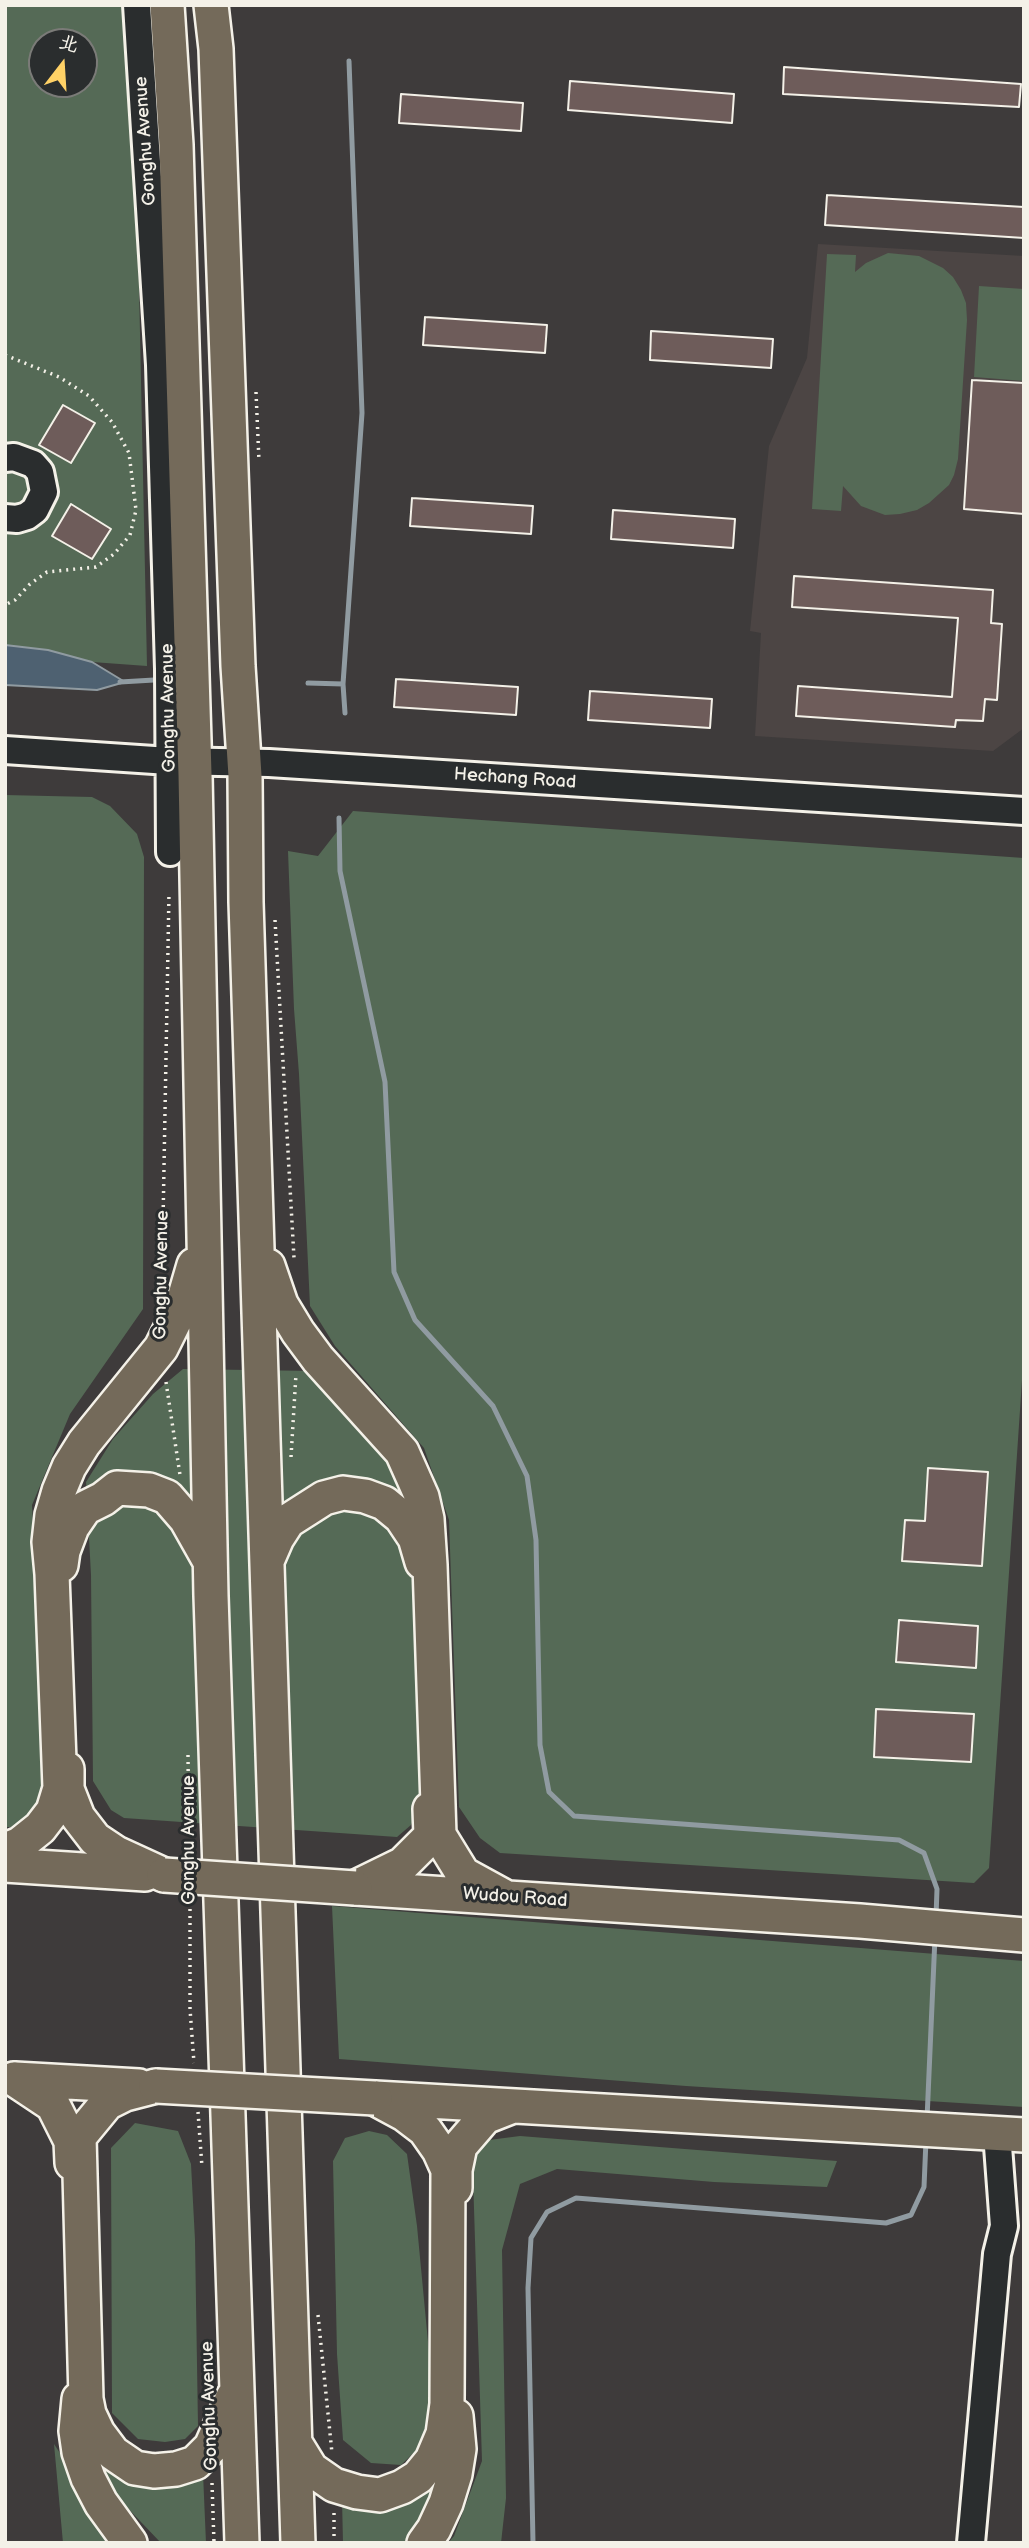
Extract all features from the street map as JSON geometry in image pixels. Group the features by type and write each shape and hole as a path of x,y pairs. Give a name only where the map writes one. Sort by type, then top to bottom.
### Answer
{"main road":[{"name":"Gonghu Avenue","path":"167,5 177,159 182,767 202,1228 210,1563 242,2543"},
{"path":"211,5 216,49 238,676 244,769 266,1563 298,2543"},
{"path":"5,1850 20,1844 40,1828 53,1811 60,1788 49,1542 52,1515 59,1492 69,1466 83,1443 161,1348 182,1306 193,1272 202,1228"},
{"path":"257,1230 281,1304 318,1359 402,1451 422,1497 428,1519 439,1835 463,1874 505,1897"},
{"path":"177,1868 116,1853 95,1839 78,1817 67,1789 60,1577 63,1551 72,1527 85,1508 117,1488 149,1490 167,1497 186,1519 210,1563"},
{"path":"266,1563 276,1538 288,1521 324,1498 344,1493 365,1496 384,1503 401,1517 415,1538 422,1562 431,1836 403,1864 355,1888"},
{"name":"Wudou Road","path":"5,1865 177,1868 355,1888 860,1921 1024,1936"},
{"path":"10,2079 1011,2134"},
{"path":"10,2079 53,2105 71,2141 79,2399 76,2431 79,2452 101,2503 130,2543"},
{"path":"156,2086 125,2094 107,2103 79,2137 86,2399 89,2414 98,2433 113,2453 135,2468 154,2471 176,2469 195,2463 211,2447 237,2388"},
{"path":"295,2443 311,2469 334,2485 380,2495 402,2487 418,2477 432,2460 443,2434 447,2404 448,2171 439,2150 425,2130 404,2114 375,2098"},
{"path":"424,2543 446,2503 459,2449 455,2404 455,2170 460,2146 472,2130 485,2117 514,2105"}],"street":[{"name":"Gonghu Avenue","path":"137,5 160,365 169,669 182,767 170,852"},
{"path":"5,458 24,459 33,464 40,472 44,492 35,510 27,516 18,519 5,518"},
{"name":"Hechang Road","path":"5,750 182,767"},
{"name":"Hechang Road","path":"5,762 244,769 1024,811"},
{"name":"Hechang Road","path":"244,769 1024,818"},
{"path":"971,2543 997,2254 1004,2226 1011,2134"}],"path":[{"path":"5,355 59,377 89,396 112,422 129,453 136,510 130,535 105,561 96,567 47,572 30,584 15,600 5,605"},
{"name":"Gonghu Avenue","path":"162,1282 170,852"},
{"path":"274,918 294,1262"},
{"name":"Gonghu Avenue","path":"161,1348 181,1480"},
{"path":"291,1467 296,1372"},
{"name":"Gonghu Avenue","path":"177,1868 188,1751"},
{"name":"Gonghu Avenue","path":"190,1900 190,2009 194,2064"},
{"path":"197,2106 202,2175"},
{"path":"317,2303 334,2485 334,2543"},
{"name":"Gonghu Avenue","path":"211,2447 214,2543"}],"shaded area":[{"path":"818,244 1024,256 1024,728 993,751 755,736 761,633 750,631 769,446 807,358"}],"green space":[{"path":"5,5 123,5 137,190 147,666 92,662 48,650 5,645"},
{"path":"888,253 919,256 943,268 953,277 966,303 958,459 954,475 949,485 917,510 885,515 861,506 843,486 841,511 812,509 827,254 856,255 855,272 866,263"},
{"path":"979,286 1024,289 1024,381 974,377"},
{"path":"5,795 92,797 110,806 137,834 144,857 143,1309 70,1414 32,1505 47,1797 14,1827 5,1827"},
{"path":"353,811 1024,858 1024,1351 989,1868 974,1883 500,1853 480,1838 459,1807 449,1520 424,1448 335,1346 310,1306 288,851 318,856"},
{"path":"183,1369 314,1371 388,1454 411,1501 422,1803 411,1825 397,1837 124,1818 111,1810 93,1781 91,1575 86,1482 113,1439 153,1394"},
{"path":"332,1906 1024,1961 1024,2107 686,2086 339,2059"},
{"path":"135,2123 178,2131 191,2164 198,2426 185,2439 165,2442 138,2439 112,2413 111,2148"},
{"path":"369,2131 387,2135 407,2154 417,2226 434,2405 426,2441 401,2465 371,2463 343,2440 337,2354 333,2161 345,2138"},
{"path":"520,2136 837,2161 827,2187 714,2182 557,2169 520,2184 502,2250 506,2498 501,2543 448,2543 454,2536 482,2461 474,2152 489,2140"},
{"path":"90,2432 119,2470 203,2473 206,2543 161,2543 120,2500 97,2466"},
{"path":"54,2444 119,2543 63,2543"},
{"path":"426,2482 434,2489 433,2505 405,2543 343,2543 342,2499"}],"water":[{"path":"5,645 48,650 92,662 125,682 97,690 5,685"}],"building":[{"path":"784,67 1021,84 1019,107 783,94"},
{"path":"570,81 734,94 732,123 568,110"},
{"path":"401,94 523,103 521,131 399,123"},
{"path":"827,195 1024,207 1024,238 825,225"},
{"path":"425,317 547,325 545,353 423,345"},
{"path":"651,331 773,339 771,368 650,360"},
{"path":"972,380 1024,383 1024,514 964,509"},
{"path":"63,405 95,423 71,463 39,445"},
{"path":"412,498 533,506 531,534 410,526"},
{"path":"71,504 111,529 92,559 52,536"},
{"path":"613,510 735,519 733,548 611,539"},
{"path":"794,576 993,590 991,623 1002,624 997,700 985,699 983,721 956,720 955,727 796,716 798,686 952,697 958,618 792,607"},
{"path":"396,679 518,687 516,715 394,707"},
{"path":"590,691 712,699 710,728 588,720"},
{"path":"928,1468 988,1472 982,1566 902,1561 905,1520 925,1521"},
{"path":"899,1620 978,1626 976,1668 896,1662"},
{"path":"876,1709 974,1714 971,1762 874,1757"}],"waterway":[{"path":"345,713 343,684 362,413 349,61"},
{"path":"120,682 154,680"},
{"path":"308,683 343,684"},
{"path":"339,818 340,871 385,1082 394,1272 415,1320 493,1406 527,1476 536,1540 540,1745 549,1792 574,1816 899,1840 924,1853 937,1889 936,1917"},
{"path":"927,2119 935,1937"},
{"path":"533,2543 528,2288 531,2238 547,2212 576,2198 886,2223 911,2215 924,2187 926,2140"}]}
